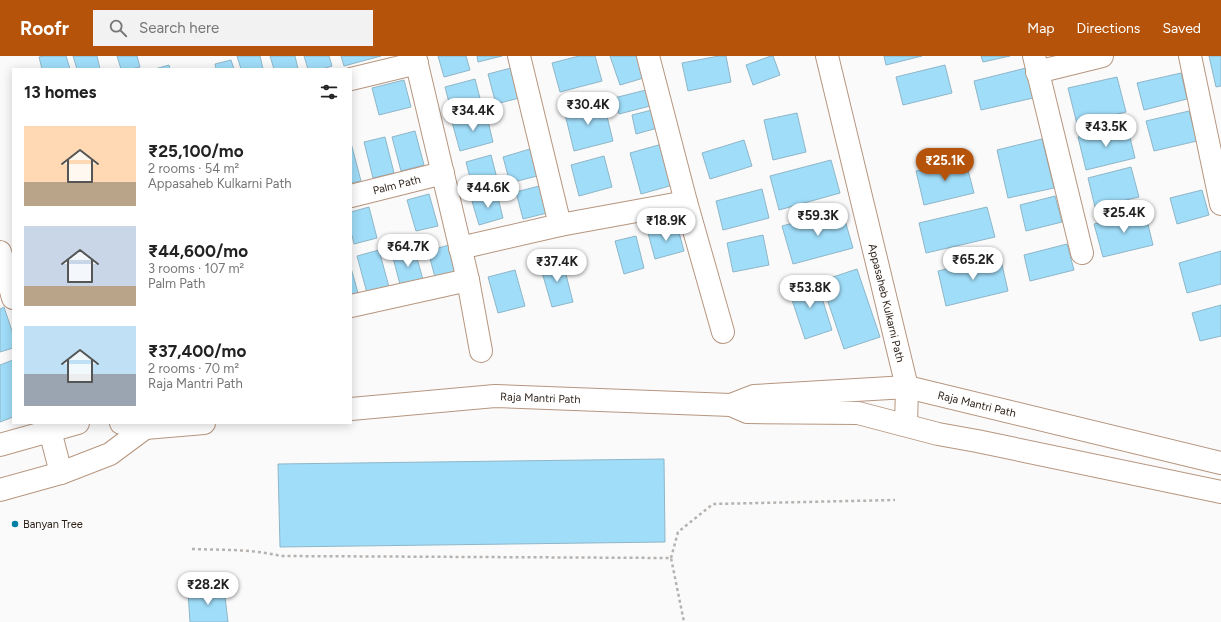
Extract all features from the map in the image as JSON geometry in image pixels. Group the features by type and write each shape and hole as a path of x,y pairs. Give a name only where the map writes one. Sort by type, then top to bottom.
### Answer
{"street":[{"path":"519,56 560,225"},
{"path":"648,56 686,202 724,332"},
{"name":"Appasaheb Kulkarni Path","path":"827,56 907,387 906,425"},
{"path":"1082,253 1036,64 1102,56"},
{"path":"1190,56 1221,204"},
{"path":"352,79 416,60 468,280 481,351"},
{"name":"Palm Path","path":"352,196 443,174"},
{"path":"460,248 560,225 686,202"},
{"path":"0,252 12,294"},
{"path":"352,306 468,280"},
{"name":"Raja Mantri Path","path":"731,405 754,396 907,387 1221,463"},
{"name":"Raja Mantri Path","path":"352,409 495,396 731,405 747,412 858,413 938,434 1221,492"},
{"path":"0,445 50,427 71,424"},
{"path":"126,424 145,428 192,424"},
{"path":"50,427 62,473"},
{"path":"0,490 62,473 110,454 145,428"}],"path":[{"path":"684,622 671,558 678,532 712,504 895,500"},
{"path":"192,549 231,550 268,553 281,556 671,558"}],"building":[{"path":"66,56 70,68 42,68 39,57"},
{"path":"73,56 97,56 100,68 77,68"},
{"path":"117,56 137,56 140,67 121,68"},
{"path":"237,56 260,56 263,68 241,68"},
{"path":"270,56 295,56 298,68 274,68"},
{"path":"304,56 329,56 332,66 325,68 308,68"},
{"path":"341,56 381,56 344,66"},
{"path":"438,56 466,56 470,70 444,77"},
{"path":"477,56 502,56 478,62"},
{"path":"579,56 595,56 602,81 560,92 552,63"},
{"path":"610,56 640,56 647,77 620,85"},
{"path":"726,56 731,82 688,91 682,63"},
{"path":"773,56 780,75 753,85 746,65"},
{"path":"884,56 922,56 886,65"},
{"path":"981,56 1010,56 983,62"},
{"path":"1209,56 1221,56 1221,86 1216,87"},
{"path":"231,60 234,68 216,68 215,64"},
{"path":"169,65 170,68 158,68"},
{"path":"945,65 952,93 903,105 896,77"},
{"path":"515,67 523,97 496,104 488,74"},
{"path":"1026,68 1033,98 981,110 974,81"},
{"path":"1181,73 1187,99 1144,110 1137,83"},
{"path":"1117,77 1126,112 1077,124 1068,88"},
{"path":"475,79 481,102 451,110 445,87"},
{"path":"404,80 411,107 379,115 372,88"},
{"path":"646,90 650,106 619,114 614,98"},
{"path":"603,100 613,141 574,151 564,110"},
{"path":"656,109 661,127 636,134 632,115"},
{"path":"1189,111 1197,141 1154,151 1146,121"},
{"path":"486,113 493,142 460,151 452,122"},
{"path":"797,113 806,152 773,160 764,120"},
{"path":"1127,125 1135,158 1086,170 1078,137"},
{"path":"415,131 424,165 401,171 392,137"},
{"path":"385,137 394,173 373,178 364,142"},
{"path":"1042,139 1054,188 1008,198 997,150"},
{"path":"744,140 752,166 710,179 702,153"},
{"path":"662,144 673,185 641,194 630,153"},
{"path":"352,147 361,181 352,183"},
{"path":"530,149 537,176 510,183 503,157"},
{"path":"491,155 499,186 474,193 466,162"},
{"path":"604,156 612,187 579,196 571,165"},
{"path":"965,159 974,193 924,205 916,171"},
{"path":"831,160 840,193 779,210 770,176"},
{"path":"1131,167 1139,197 1095,207 1088,178"},
{"path":"543,185 551,212 523,219 516,192"},
{"path":"762,189 769,218 723,230 716,201"},
{"path":"1202,190 1209,215 1177,224 1170,198"},
{"path":"429,194 438,226 416,231 407,200"},
{"path":"497,194 503,218 479,225 472,201"},
{"path":"1055,196 1062,222 1026,231 1020,205"},
{"path":"369,207 377,238 354,244 352,235 352,212"},
{"path":"987,207 995,237 926,253 919,223"},
{"path":"842,210 853,248 793,264 782,226"},
{"path":"1145,212 1153,245 1103,257 1094,224"},
{"path":"677,225 684,251 655,259 648,233"},
{"path":"763,235 769,265 733,272 727,243"},
{"path":"636,236 644,268 624,274 615,241"},
{"path":"1067,244 1074,270 1030,281 1024,255"},
{"path":"449,245 457,275 436,281 428,251"},
{"path":"414,248 424,283 401,288 392,254"},
{"path":"379,250 389,287 367,293 357,256"},
{"path":"1221,251 1221,284 1187,293 1179,263"},
{"path":"1000,256 1008,291 946,306 938,271"},
{"path":"562,259 573,302 552,307 540,265"},
{"path":"857,269 880,337 844,349 821,281"},
{"path":"515,270 525,306 498,313 488,277"},
{"path":"352,272 358,293 352,295"},
{"path":"816,279 832,330 805,339 788,288"},
{"path":"1221,305 1221,336 1200,341 1192,313"},
{"path":"4,307 12,331 12,348 0,352 0,309"},
{"path":"12,360 12,417 0,422 0,365"},
{"path":"664,459 665,542 280,547 278,464"},
{"path":"224,588 228,622 190,622 188,592"}],"place":[{"name":"Banyan Tree","path":"15,524"}]}
